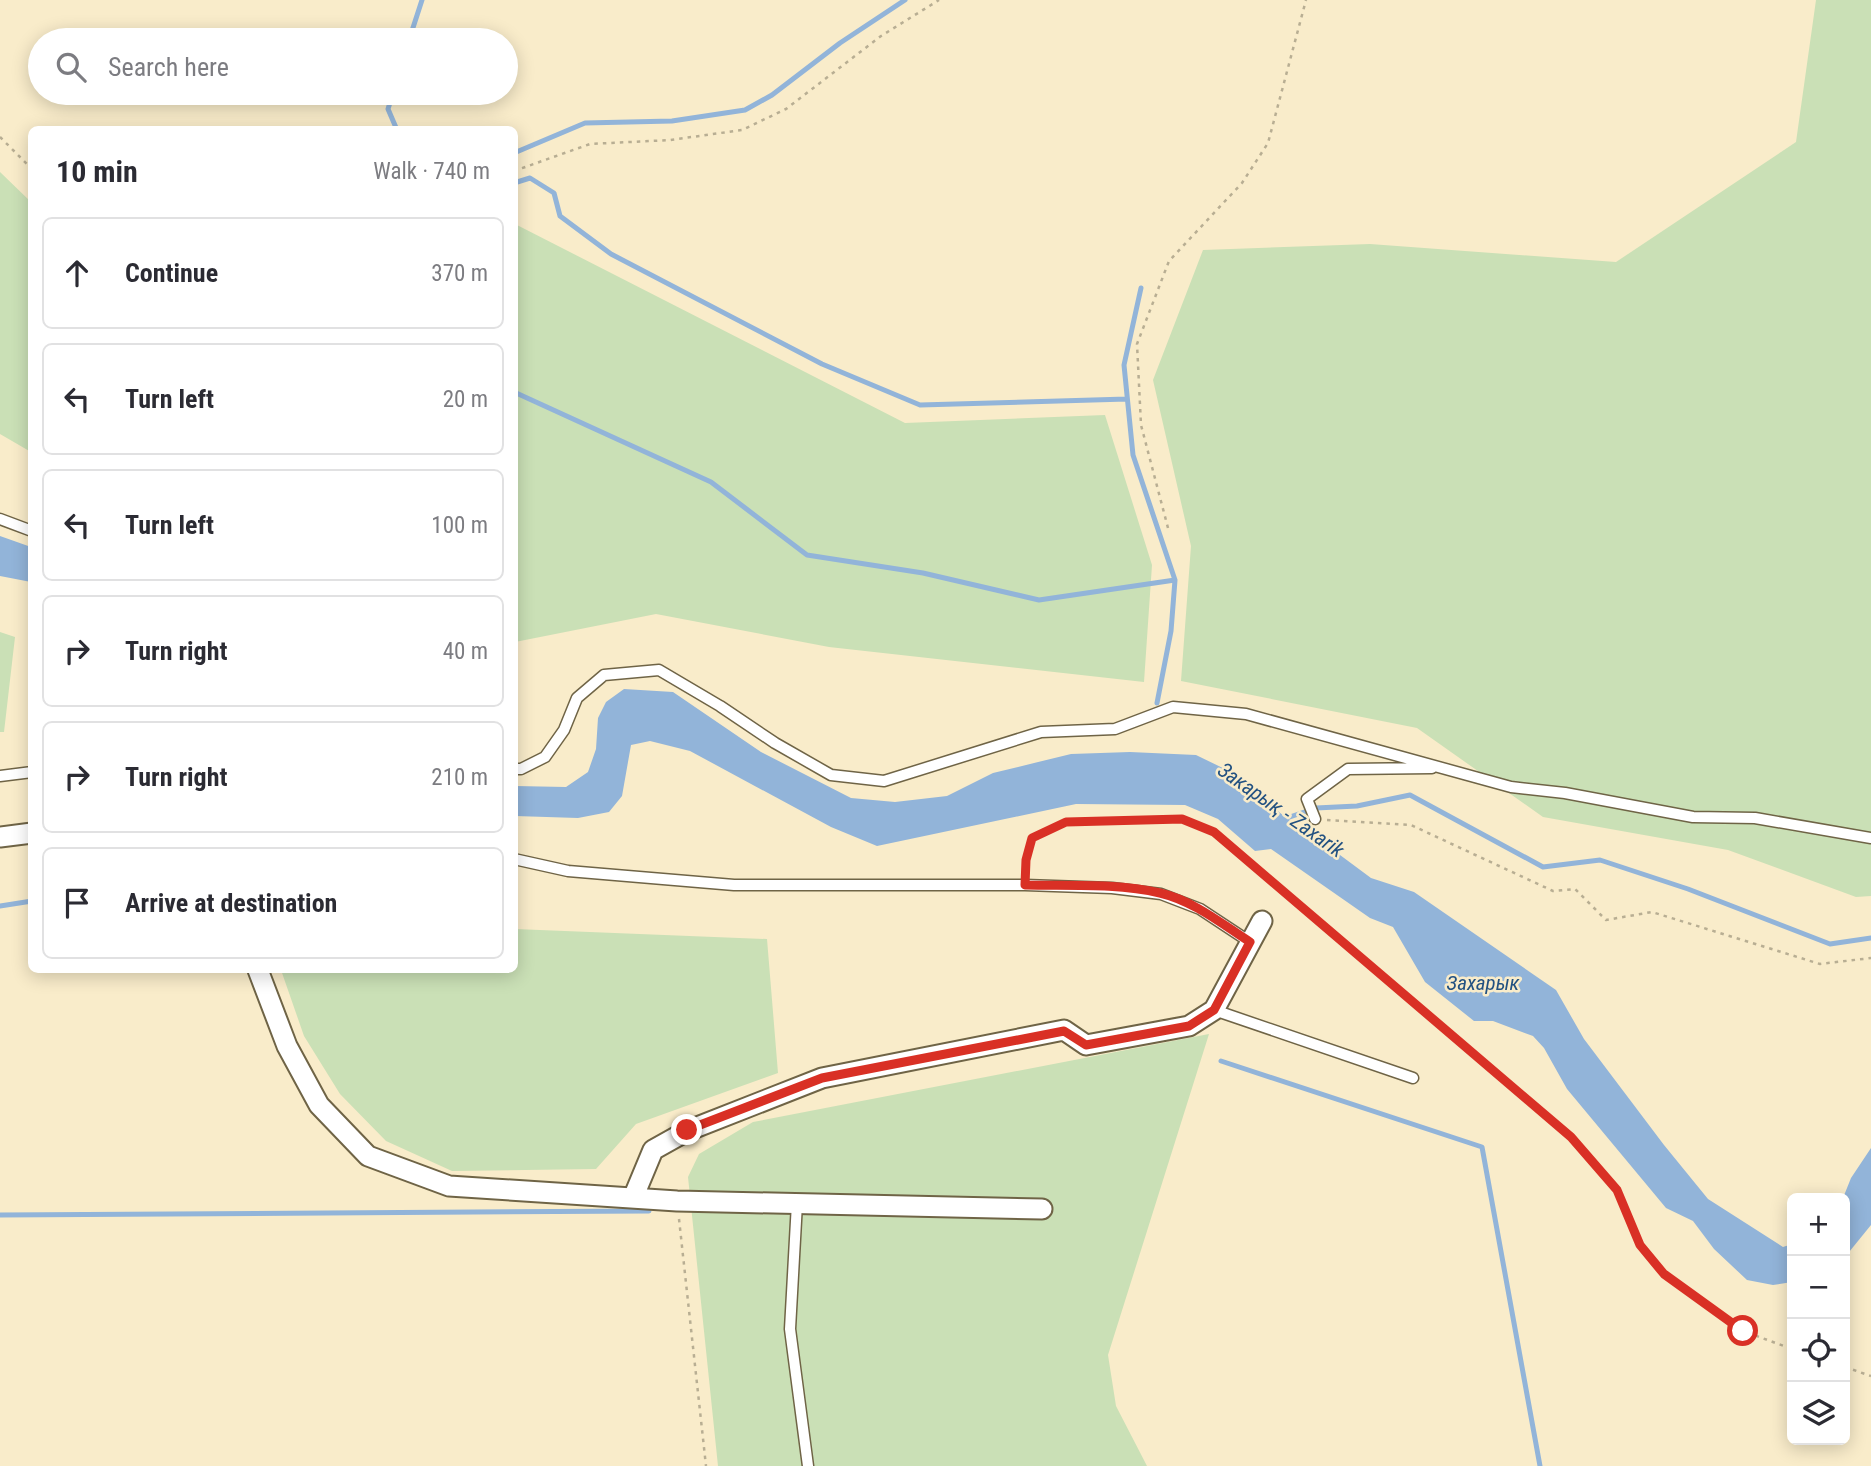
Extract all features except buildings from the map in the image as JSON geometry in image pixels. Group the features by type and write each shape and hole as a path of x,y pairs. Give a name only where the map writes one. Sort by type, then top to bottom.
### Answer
{"street":[{"path":"0,837 28,834"},
{"path":"633,1198 653,1150 687,1130 822,1078 1064,1031 1086,1045 1189,1026 1214,1010 1262,921"},
{"path":"259,973 287,1046 318,1105 368,1156 449,1186 677,1201 1042,1209"}],"lane":[{"path":"0,519 28,529"},
{"path":"518,769 545,757 564,730 576,698 604,675 659,670 831,775 884,781 1041,732 1115,729 1173,707 1246,714 1447,767 1511,787 1565,793 1693,817 1755,818 1871,838"},
{"path":"1315,819 1307,799 1348,769 1447,767"},
{"path":"0,776 28,772"},
{"path":"518,860 568,870 734,885 1025,885 1112,888 1161,894 1200,909 1250,942"},
{"path":"1214,1010 1413,1078"},
{"path":"797,1203 790,1329 808,1466"}],"path":[{"path":"518,170 590,144 670,140 741,130 786,109 881,36 939,0"},
{"path":"1168,528 1141,425 1138,344 1168,261 1242,183 1268,143 1306,0"},
{"path":"0,137 28,165"},
{"path":"1025,885 1026,860 1032,838 1066,822 1182,819 1214,832 1571,1137 1617,1190 1640,1245 1664,1274 1743,1331 1787,1347"},
{"path":"1315,819 1411,825 1553,891 1575,889 1606,920 1652,912 1820,964 1871,958"},
{"path":"677,1201 706,1466"},
{"path":"1850,1369 1871,1376"}],"green space":[{"path":"1816,0 1871,0 1871,896 1856,897 1728,850 1543,817 1417,728 1181,681 1191,546 1153,380 1203,250 1370,244 1616,262 1796,142"},
{"path":"0,172 28,199 28,450 0,434"},
{"path":"518,226 905,423 1105,415 1152,565 1144,682 829,647 656,614 518,641"},
{"path":"0,632 15,637 4,732 0,732"},
{"path":"518,929 767,939 778,1073 636,1124 596,1169 452,1171 386,1141 340,1094 304,1036 282,973 518,973"},
{"path":"1209,1034 1108,1355 1116,1406 1147,1466 718,1466 688,1177 699,1154 753,1122"}],"water":[{"path":"0,536 28,546 28,581 0,576"},
{"name":"Захарык","path":"624,689 673,692 761,752 851,798 895,802 947,796 993,773 1071,754 1130,752 1196,755 1229,771 1290,821 1371,878 1414,892 1556,990 1584,1039 1708,1199 1783,1247 1787,1246 1787,1283 1773,1285 1747,1280 1714,1249 1693,1221 1666,1208 1567,1089 1544,1048 1533,1036 1493,1021 1474,1021 1425,982 1393,927 1370,918 1271,849 1255,851 1218,819 1185,805 1076,804 877,846 831,827 690,751 650,741 631,745 622,796 609,812 578,818 518,816 518,786 566,787 588,772 596,749 598,718 606,702"},
{"path":"1871,1148 1871,1225 1850,1251 1850,1193 1845,1193 1851,1178"}],"waterway":[{"path":"413,28 422,0"},
{"path":"518,151 585,123 672,121 745,110 772,95 840,43 905,0"},
{"path":"389,105 388,109 395,126"},
{"path":"518,182 530,178 554,193 560,216 611,254 822,364 920,405 1127,399"},
{"path":"1141,288 1124,365 1133,455 1175,580 1171,631 1157,703"},
{"path":"518,394 711,482 807,555 923,573 1039,600 1175,580"},
{"name":"Закарық - Zaxarik","path":"1281,820 1316,808 1357,806 1410,795 1543,867 1600,860 1688,889 1830,944 1871,938"},
{"path":"0,906 28,902"},
{"path":"1221,1061 1482,1147 1540,1466"},
{"path":"0,1215 649,1211"}],"route":[{"path":"687,1130 822,1078 1064,1031 1086,1045 1189,1026 1214,1010 1250,942 1200,909 1161,894 1112,888 1025,885 1026,860 1032,838 1066,822 1182,819 1214,832 1571,1137 1617,1190 1640,1245 1664,1274 1743,1331"}]}
